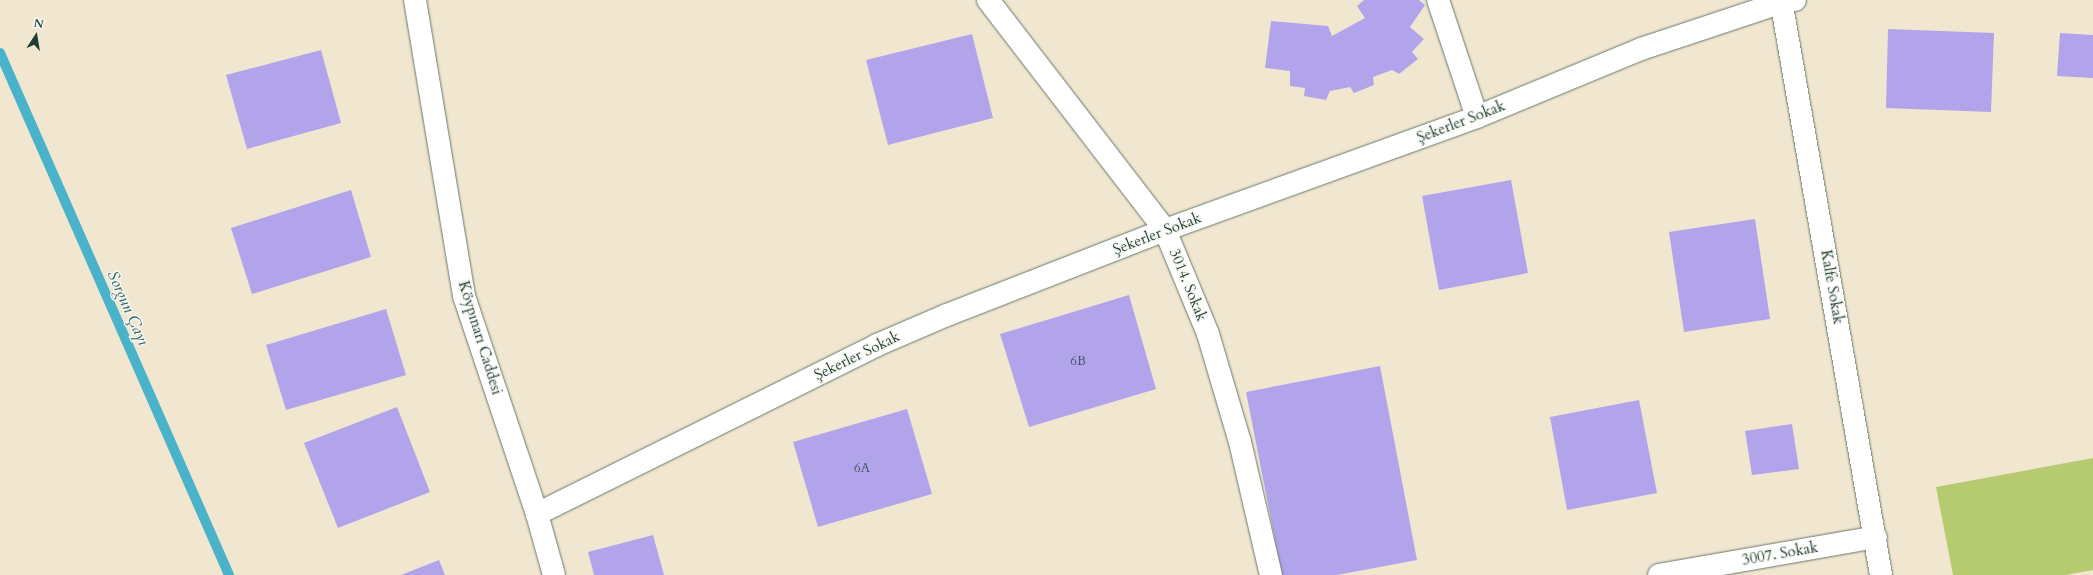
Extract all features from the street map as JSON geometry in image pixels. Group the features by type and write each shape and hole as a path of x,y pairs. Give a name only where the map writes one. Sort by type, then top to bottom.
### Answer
{"street":[{"name":"Köypınarı Caddesi","path":"415,0 464,296 538,514 554,575"},
{"name":"3014. Sokak","path":"988,0 1165,230 1208,334 1240,442 1271,575"},
{"path":"1438,0 1477,117"},
{"name":"Şekerler Sokak","path":"538,514 877,345 947,315 1165,230 1477,117 1641,49 1786,1"},
{"name":"Kalfe Sokak","path":"1786,1 1882,575"},
{"name":"3007. Sokak","path":"1659,575 1876,537"}],"green space":[{"path":"2093,458 2093,570 2066,575 1953,575 1936,487"}],"building":[{"path":"1364,0 1419,0 1425,5 1410,27 1424,39 1412,52 1418,59 1399,74 1392,70 1373,77 1374,85 1354,93 1350,87 1330,91 1326,100 1304,96 1305,88 1290,86 1290,71 1265,68 1271,21 1328,26 1332,36 1365,18 1357,6"},
{"path":"1888,29 1994,33 1991,112 1886,108"},
{"path":"2060,33 2093,35 2093,78 2057,76"},
{"path":"972,34 993,118 888,145 866,60"},
{"path":"321,50 341,123 247,149 226,75"},
{"path":"1511,180 1528,273 1439,290 1422,196"},
{"path":"351,190 371,257 252,294 231,228"},
{"path":"1755,219 1770,319 1684,332 1669,232"},
{"path":"1129,295 1156,389 1029,427 1000,334"},
{"path":"386,309 406,375 286,410 266,345"},
{"path":"1380,366 1417,560 1337,575 1282,575 1246,392"},
{"path":"1639,400 1657,493 1567,510 1550,417"},
{"path":"397,407 430,492 338,528 304,443"},
{"path":"907,409 932,494 818,527 793,442"},
{"path":"1792,424 1799,469 1752,475 1745,431"},
{"path":"653,535 664,575 594,575 588,552"},
{"path":"439,560 445,575 401,575"}],"waterway":[{"name":"Sorgun Çayı","path":"0,53 229,575"}]}
